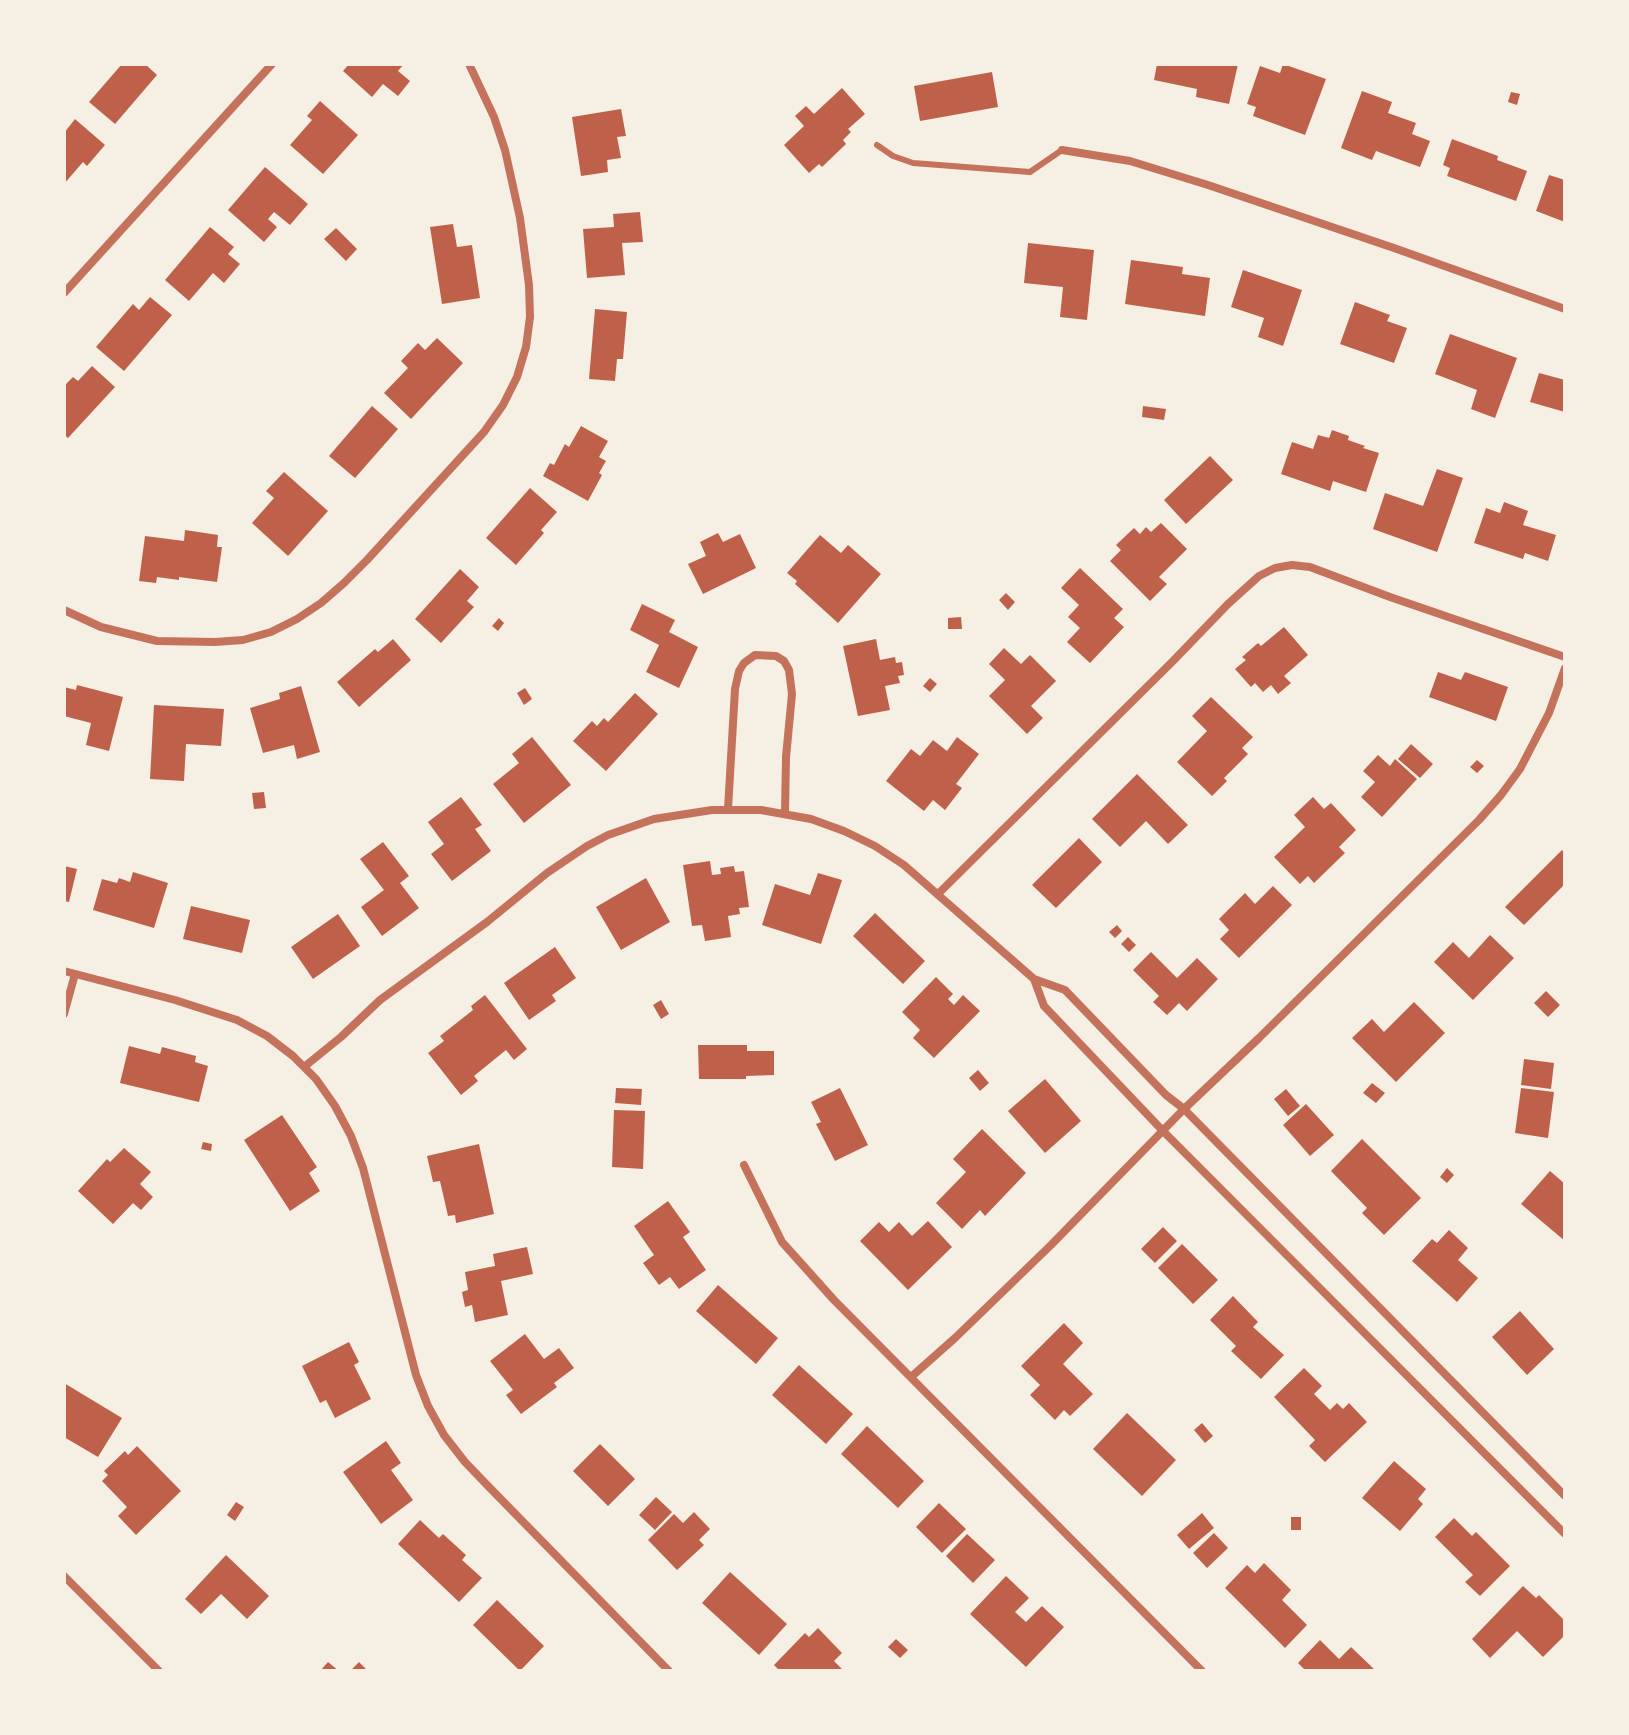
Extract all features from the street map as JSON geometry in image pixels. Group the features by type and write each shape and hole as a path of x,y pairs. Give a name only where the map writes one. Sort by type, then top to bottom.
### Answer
{"street":[{"path":"64,293 272,64"},
{"path":"64,610 101,627 157,641 243,640 271,632 321,603 344,583 484,432 503,405 517,377 526,347 530,317 529,285 520,218 505,150 494,117 469,64"},
{"path":"1062,150 1130,161 1208,185 1565,309"},
{"path":"938,894 1236,596 1259,576 1275,568 1292,565 1310,567 1565,657"},
{"path":"728,809 735,689 739,671 755,655 776,656 784,661 789,670 792,694 785,813"},
{"path":"911,1377 955,1338 1494,804 1535,742 1565,668"},
{"path":"304,1067 380,1000 487,922 547,873 608,835 654,819 728,809 744,808 811,819 875,846 904,865 1034,979 1065,990 1565,1496"},
{"path":"64,971 237,1020 267,1036 316,1079 335,1106 359,1157 416,1375 444,1435 465,1462 669,1671"},
{"path":"64,1014 75,974"},
{"path":"1034,979 1044,1006 1163,1131 1565,1534"},
{"path":"744,1165 782,1242 834,1300 1202,1671"},
{"path":"64,1576 159,1671"}],"lane":[{"path":"877,145 893,156 913,163 1030,172 1062,150"}],"building":[{"path":"122,64 145,64 157,75 115,124 89,102"},
{"path":"349,64 404,64 398,71 410,81 398,96 383,84 372,97 343,71"},
{"path":"1157,64 1238,64 1229,104 1196,97 1197,89 1154,80"},
{"path":"1283,64 1326,79 1305,135 1253,116 1256,107 1247,104 1260,66 1280,73"},
{"path":"992,72 998,107 920,121 914,86"},
{"path":"842,88 865,114 848,129 851,132 843,140 846,144 822,167 819,164 809,173 784,145 804,126 795,116 806,106 814,114"},
{"path":"1362,91 1392,102 1388,113 1416,123 1412,134 1430,141 1420,167 1376,151 1372,160 1341,148"},
{"path":"1511,92 1520,94 1517,105 1508,102"},
{"path":"320,101 358,135 323,174 290,145 312,120 307,116"},
{"path":"621,109 626,136 617,137 621,158 607,160 608,172 581,176 572,117"},
{"path":"75,119 105,145 87,166 83,162 64,184 64,133"},
{"path":"1452,139 1498,156 1497,160 1527,171 1516,201 1447,176 1450,168 1443,165"},
{"path":"265,167 308,204 290,225 274,212 268,219 277,227 264,242 228,210"},
{"path":"1549,175 1565,180 1565,222 1536,211"},
{"path":"640,212 643,242 622,243 625,275 587,278 583,229 614,227 613,214"},
{"path":"453,224 457,247 472,245 480,298 442,304 430,227"},
{"path":"210,227 234,247 228,254 240,264 224,283 213,273 189,301 165,280"},
{"path":"336,228 357,249 346,261 324,239"},
{"path":"1028,243 1094,250 1087,320 1060,317 1063,287 1024,283"},
{"path":"1131,260 1183,267 1182,274 1210,278 1205,316 1125,304"},
{"path":"1243,270 1302,290 1283,346 1258,337 1264,318 1231,307"},
{"path":"150,297 172,315 124,371 96,347 133,304 139,310"},
{"path":"1355,302 1390,315 1387,321 1407,328 1394,363 1340,344"},
{"path":"595,309 627,312 623,359 617,359 615,381 589,379"},
{"path":"1450,334 1517,358 1495,418 1471,409 1477,390 1435,374"},
{"path":"437,338 463,363 411,419 384,393 408,368 401,361 418,343 425,350"},
{"path":"92,366 115,387 68,438 64,435 64,386 73,377 78,381"},
{"path":"1539,373 1565,380 1565,412 1530,402"},
{"path":"372,406 398,429 355,478 329,456"},
{"path":"1143,406 1166,409 1164,420 1142,417"},
{"path":"581,426 608,441 599,457 606,461 599,473 602,475 588,501 543,476 550,463 554,465 565,444 569,447"},
{"path":"1332,430 1349,436 1348,440 1365,446 1363,448 1379,453 1366,492 1333,481 1330,491 1281,474 1292,442 1313,449 1318,435 1329,438"},
{"path":"1210,456 1233,480 1186,524 1164,500"},
{"path":"1437,469 1463,478 1437,552 1373,529 1385,493 1423,506"},
{"path":"284,472 328,511 288,556 252,523 274,498 266,491"},
{"path":"530,488 557,512 541,530 544,533 516,565 486,538"},
{"path":"1504,502 1528,511 1523,525 1556,535 1548,561 1525,553 1523,559 1474,543 1486,508 1500,513"},
{"path":"1161,523 1187,549 1159,577 1167,584 1150,601 1110,561 1121,550 1116,545 1134,528 1140,534 1146,527 1151,532"},
{"path":"185,530 218,535 217,547 222,547 217,582 179,577 179,580 157,577 156,583 139,581 145,536 184,541"},
{"path":"718,533 723,542 740,534 756,568 703,594 688,564 706,556 700,542"},
{"path":"820,535 841,553 848,545 881,574 838,623 787,573"},
{"path":"1080,568 1123,609 1114,618 1124,627 1090,663 1067,642 1080,628 1068,617 1079,605 1061,588"},
{"path":"460,569 479,587 467,601 474,607 441,643 415,619"},
{"path":"1006,593 1015,602 1008,610 999,600"},
{"path":"642,604 675,620 669,632 698,647 679,688 646,672 659,645 630,630"},
{"path":"961,617 962,629 948,629 948,618"},
{"path":"499,618 504,623 498,631 492,626"},
{"path":"1284,627 1308,655 1284,676 1291,683 1278,694 1271,685 1263,692 1255,683 1251,687 1235,669 1246,660 1242,657 1258,643 1261,646"},
{"path":"393,639 411,660 359,707 337,682 375,649 378,652"},
{"path":"876,639 880,660 895,657 896,663 902,662 904,675 898,676 900,683 885,686 890,710 858,716 843,646"},
{"path":"1004,648 1021,664 1030,655 1056,681 1031,706 1043,718 1027,734 989,696 1005,680 989,664"},
{"path":"1438,672 1461,680 1465,672 1508,687 1496,721 1429,697"},
{"path":"930,678 937,684 930,692 923,686"},
{"path":"77,685 123,697 109,751 86,745 91,723 64,716 64,687 76,690"},
{"path":"301,686 320,752 297,759 294,745 263,753 250,708 280,699 279,693"},
{"path":"525,688 532,699 524,705 517,693"},
{"path":"635,693 658,714 606,771 573,741 592,721 597,726 604,718 608,722"},
{"path":"1211,697 1253,737 1242,748 1248,754 1224,778 1227,781 1212,796 1177,762 1207,731 1192,716"},
{"path":"154,705 224,709 221,746 186,744 184,781 150,779"},
{"path":"532,737 571,785 524,823 493,784 519,763 512,754"},
{"path":"957,737 979,754 956,784 962,788 945,810 933,800 924,811 886,781 911,749 920,756 933,740 947,751"},
{"path":"1411,744 1433,764 1420,778 1398,759"},
{"path":"1378,755 1390,766 1395,759 1417,779 1382,817 1361,797 1375,782 1363,771"},
{"path":"1477,760 1484,766 1477,773 1470,767"},
{"path":"1137,774 1188,825 1168,844 1146,821 1120,847 1092,819"},
{"path":"264,792 266,808 254,809 252,793"},
{"path":"461,797 482,825 475,829 491,851 452,881 431,854 444,844 428,822"},
{"path":"1313,797 1324,809 1331,803 1356,830 1339,847 1345,853 1314,883 1308,876 1300,884 1274,857 1305,827 1294,815"},
{"path":"1079,838 1102,862 1056,908 1032,885"},
{"path":"383,842 409,876 400,883 419,908 382,936 361,907 384,890 360,859"},
{"path":"1562,850 1565,853 1565,884 1524,925 1505,907"},
{"path":"710,861 712,875 721,874 720,868 734,866 735,872 744,871 749,907 739,908 740,914 728,916 731,937 705,941 702,925 692,926 683,865"},
{"path":"64,866 77,869 69,902 64,901"},
{"path":"133,872 168,883 154,928 93,910 102,879 117,883 119,878 130,882"},
{"path":"818,873 842,880 821,944 762,925 775,884 810,895"},
{"path":"646,878 670,922 621,950 596,907"},
{"path":"1273,886 1292,905 1239,958 1220,939 1229,930 1219,919 1245,893 1255,904"},
{"path":"191,906 250,920 242,953 183,939"},
{"path":"875,913 925,961 903,984 853,936"},
{"path":"338,914 360,946 313,979 291,947"},
{"path":"1117,925 1122,931 1115,938 1109,932"},
{"path":"1490,935 1514,958 1473,1000 1434,962 1453,942 1469,958"},
{"path":"1128,937 1136,945 1129,952 1121,944"},
{"path":"555,947 576,978 552,995 556,1001 529,1020 504,983"},
{"path":"1151,952 1177,978 1197,958 1218,979 1187,1011 1179,1003 1167,1015 1153,1002 1159,996 1133,970"},
{"path":"936,977 953,994 948,999 954,1005 963,995 980,1011 934,1058 913,1038 920,1030 902,1012"},
{"path":"1546,991 1560,1005 1548,1017 1534,1003"},
{"path":"485,995 527,1049 514,1060 506,1050 474,1076 478,1081 461,1095 428,1053 444,1041 440,1036 473,1010 471,1006"},
{"path":"661,1000 669,1014 661,1019 653,1005"},
{"path":"1414,1002 1445,1033 1396,1082 1352,1038 1372,1019 1384,1032"},
{"path":"698,1045 747,1045 747,1051 774,1051 774,1075 746,1076 746,1079 699,1079"},
{"path":"129,1046 160,1054 162,1047 196,1056 195,1062 208,1066 199,1102 120,1083"},
{"path":"1524,1059 1554,1063 1551,1089 1521,1085"},
{"path":"978,1070 989,1083 980,1091 969,1078"},
{"path":"1045,1079 1081,1121 1045,1153 1008,1111"},
{"path":"1372,1083 1385,1093 1376,1103 1363,1093"},
{"path":"616,1088 642,1089 641,1105 615,1103"},
{"path":"840,1088 868,1145 835,1161 816,1124 821,1122 811,1102"},
{"path":"1521,1088 1554,1092 1548,1138 1515,1133"},
{"path":"1286,1089 1300,1106 1288,1116 1274,1099"},
{"path":"1306,1104 1334,1135 1310,1156 1283,1125"},
{"path":"614,1110 645,1111 643,1169 612,1167"},
{"path":"282,1115 317,1167 309,1173 320,1191 290,1211 244,1140"},
{"path":"982,1129 1026,1173 985,1216 980,1210 962,1229 936,1203 966,1172 953,1159"},
{"path":"1362,1139 1421,1198 1384,1235 1362,1213 1367,1208 1331,1171"},
{"path":"203,1142 212,1144 211,1151 201,1149"},
{"path":"479,1144 494,1214 456,1223 455,1215 448,1216 440,1181 433,1182 427,1156"},
{"path":"124,1148 151,1172 140,1184 153,1197 141,1210 133,1203 113,1224 78,1191 107,1159 110,1162"},
{"path":"1447,1168 1454,1175 1447,1183 1440,1177"},
{"path":"1550,1171 1565,1184 1565,1241 1521,1204"},
{"path":"668,1201 690,1232 683,1237 706,1270 679,1289 670,1277 659,1285 643,1263 654,1255 634,1226"},
{"path":"928,1221 952,1247 908,1290 860,1241 879,1222 889,1232 899,1222 912,1236"},
{"path":"1163,1227 1177,1241 1155,1263 1141,1249"},
{"path":"1449,1230 1468,1248 1458,1260 1478,1278 1457,1302 1412,1261 1432,1239 1437,1243"},
{"path":"1182,1244 1218,1280 1193,1304 1158,1268"},
{"path":"527,1247 533,1274 501,1281 508,1315 475,1322 472,1305 465,1307 462,1292 468,1290 465,1272 495,1266 493,1254"},
{"path":"718,1285 778,1338 756,1364 696,1311"},
{"path":"1233,1296 1258,1322 1253,1327 1284,1355 1261,1379 1231,1351 1236,1346 1210,1320"},
{"path":"1520,1311 1554,1349 1527,1375 1492,1337"},
{"path":"1064,1323 1083,1343 1063,1364 1093,1394 1070,1416 1064,1410 1055,1420 1030,1395 1040,1385 1021,1366"},
{"path":"525,1334 544,1359 559,1348 574,1368 554,1383 557,1387 521,1414 506,1395 513,1390 490,1361"},
{"path":"349,1342 359,1362 354,1365 371,1399 335,1418 326,1400 320,1403 302,1366"},
{"path":"799,1365 853,1414 826,1444 772,1395"},
{"path":"1304,1368 1322,1386 1314,1394 1330,1410 1337,1403 1343,1409 1349,1403 1367,1422 1325,1462 1309,1446 1315,1440 1274,1397"},
{"path":"64,1383 122,1418 98,1457 64,1437"},
{"path":"1127,1413 1176,1460 1142,1496 1093,1449"},
{"path":"1202,1423 1213,1436 1205,1443 1194,1430"},
{"path":"867,1426 924,1481 898,1508 841,1454"},
{"path":"386,1441 401,1463 391,1470 413,1500 381,1524 343,1472"},
{"path":"600,1444 635,1479 608,1506 573,1471"},
{"path":"137,1446 181,1491 136,1535 118,1516 127,1507 102,1481 108,1475 104,1471 125,1451 128,1455"},
{"path":"1394,1461 1426,1489 1418,1499 1423,1504 1400,1531 1362,1498"},
{"path":"656,1497 672,1512 655,1530 639,1515"},
{"path":"236,1502 244,1507 235,1521 227,1515"},
{"path":"939,1503 966,1529 942,1553 916,1527"},
{"path":"694,1512 710,1529 699,1540 704,1545 677,1570 648,1540 674,1514 683,1523"},
{"path":"1202,1513 1214,1528 1189,1549 1177,1535"},
{"path":"1291,1517 1301,1517 1301,1530 1291,1530"},
{"path":"1454,1518 1472,1536 1476,1532 1510,1566 1480,1596 1465,1582 1473,1575 1435,1537"},
{"path":"420,1520 439,1538 443,1534 466,1555 462,1560 482,1578 459,1602 398,1544"},
{"path":"1214,1533 1228,1548 1207,1568 1193,1553"},
{"path":"967,1534 995,1560 973,1583 946,1556"},
{"path":"226,1555 269,1596 247,1619 221,1594 201,1614 185,1599"},
{"path":"1264,1563 1291,1590 1282,1600 1307,1625 1285,1648 1225,1588 1247,1565 1255,1573"},
{"path":"730,1572 787,1624 759,1655 702,1603"},
{"path":"1006,1576 1029,1598 1015,1612 1026,1622 1042,1606 1064,1627 1026,1667 970,1614"},
{"path":"1523,1586 1536,1598 1539,1595 1565,1621 1565,1635 1543,1657 1517,1631 1490,1658 1472,1639"},
{"path":"497,1600 544,1646 520,1671 473,1625"},
{"path":"818,1628 842,1653 834,1661 844,1671 780,1671 774,1665 805,1633 809,1637"},
{"path":"896,1639 908,1650 900,1658 888,1647"},
{"path":"1320,1640 1339,1659 1351,1647 1374,1669 1306,1671 1298,1663"},
{"path":"328,1662 339,1671 320,1671"},
{"path":"359,1662 368,1671 350,1671"}]}
